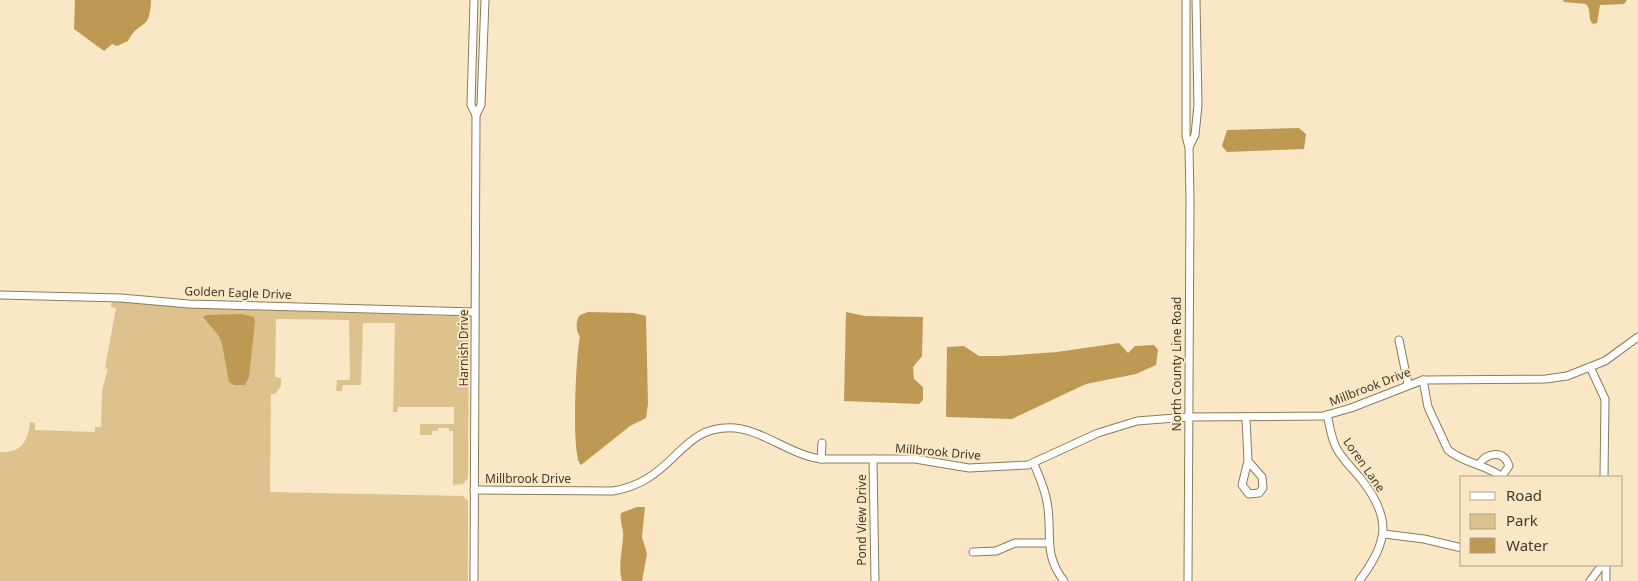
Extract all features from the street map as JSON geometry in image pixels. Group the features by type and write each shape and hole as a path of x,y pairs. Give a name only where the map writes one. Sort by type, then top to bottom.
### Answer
{"street":[{"name":"Harnish Drive","path":"474,0 471,105 476,115"},
{"name":"Harnish Drive","path":"474,581 476,115 481,105 485,0"},
{"name":"North County Line Road","path":"1186,0 1186,136 1189,148 1188,581"},
{"name":"North County Line Road","path":"1189,148 1195,135 1198,106 1196,0"},
{"name":"Golden Eagle Drive","path":"0,295 121,298 189,304 475,312"},
{"name":"Millbrook Drive","path":"474,490 605,491 623,489 649,477 701,433 715,429 742,429 806,456 821,459 916,460 964,467 1006,468 1034,464 1114,428 1137,421 1188,417 1246,418 1328,415 1423,380 1556,378 1590,367 1616,354 1638,337"},
{"path":"1399,340 1408,384"},
{"path":"1590,367 1604,399 1604,476"},
{"path":"1423,380 1428,406 1444,444 1454,454 1480,464 1500,476"},
{"name":"Loren Lane","path":"1328,415 1337,448 1380,507 1384,534"},
{"path":"1246,418 1248,461"},
{"path":"821,459 822,443"},
{"path":"1480,464 1490,455 1500,454 1505,456 1509,466 1503,476"},
{"name":"Pond View Drive","path":"873,459 875,581"},
{"path":"1034,464 1047,500 1048,543 1054,565 1064,581"},
{"path":"1359,581 1373,561 1384,534 1424,539 1460,548"},
{"path":"973,552 996,551 1016,543 1048,543"},
{"path":"1590,581 1603,566"},
{"path":"1604,566 1606,581"}],"green space":[{"path":"114,301 192,308 454,316 465,318 469,327 468,478 463,484 453,485 453,431 449,431 449,428 438,428 438,431 432,431 432,435 420,435 420,424 454,424 454,407 398,407 397,412 393,412 395,323 363,323 361,385 343,385 342,391 336,391 337,380 350,380 349,320 276,319 275,377 281,378 281,386 275,394 271,394 270,492 463,496 468,501 468,581 0,581 0,452 13,451 22,445 25,441 30,422 35,423 35,430 95,432 95,427 101,427 102,390 108,369 105,368 116,308 111,307"}],"water":[{"path":"75,0 151,0 149,17 144,24 132,34 128,41 117,46 112,44 104,51 74,29"},
{"path":"1563,0 1627,0 1624,4 1600,5 1597,23 1593,24 1590,20 1589,9 1586,4 1564,2"},
{"path":"1299,128 1306,134 1304,149 1227,152 1222,146 1227,130"},
{"path":"588,312 634,313 646,316 648,404 646,418 630,426 581,465 578,458 575,425 580,337 577,323 580,315"},
{"path":"846,312 865,316 923,317 922,356 913,367 914,379 923,387 923,400 919,404 844,401"},
{"path":"241,314 254,317 255,321 249,377 245,385 234,385 229,382 219,336 203,317 206,315"},
{"path":"1119,343 1128,353 1135,346 1154,345 1158,350 1156,365 1136,374 1086,384 1012,419 946,417 947,347 964,346 979,356 1000,356 1057,352"},
{"path":"637,507 645,507 642,537 647,554 642,581 622,581 620,564 623,534 621,513"}]}
